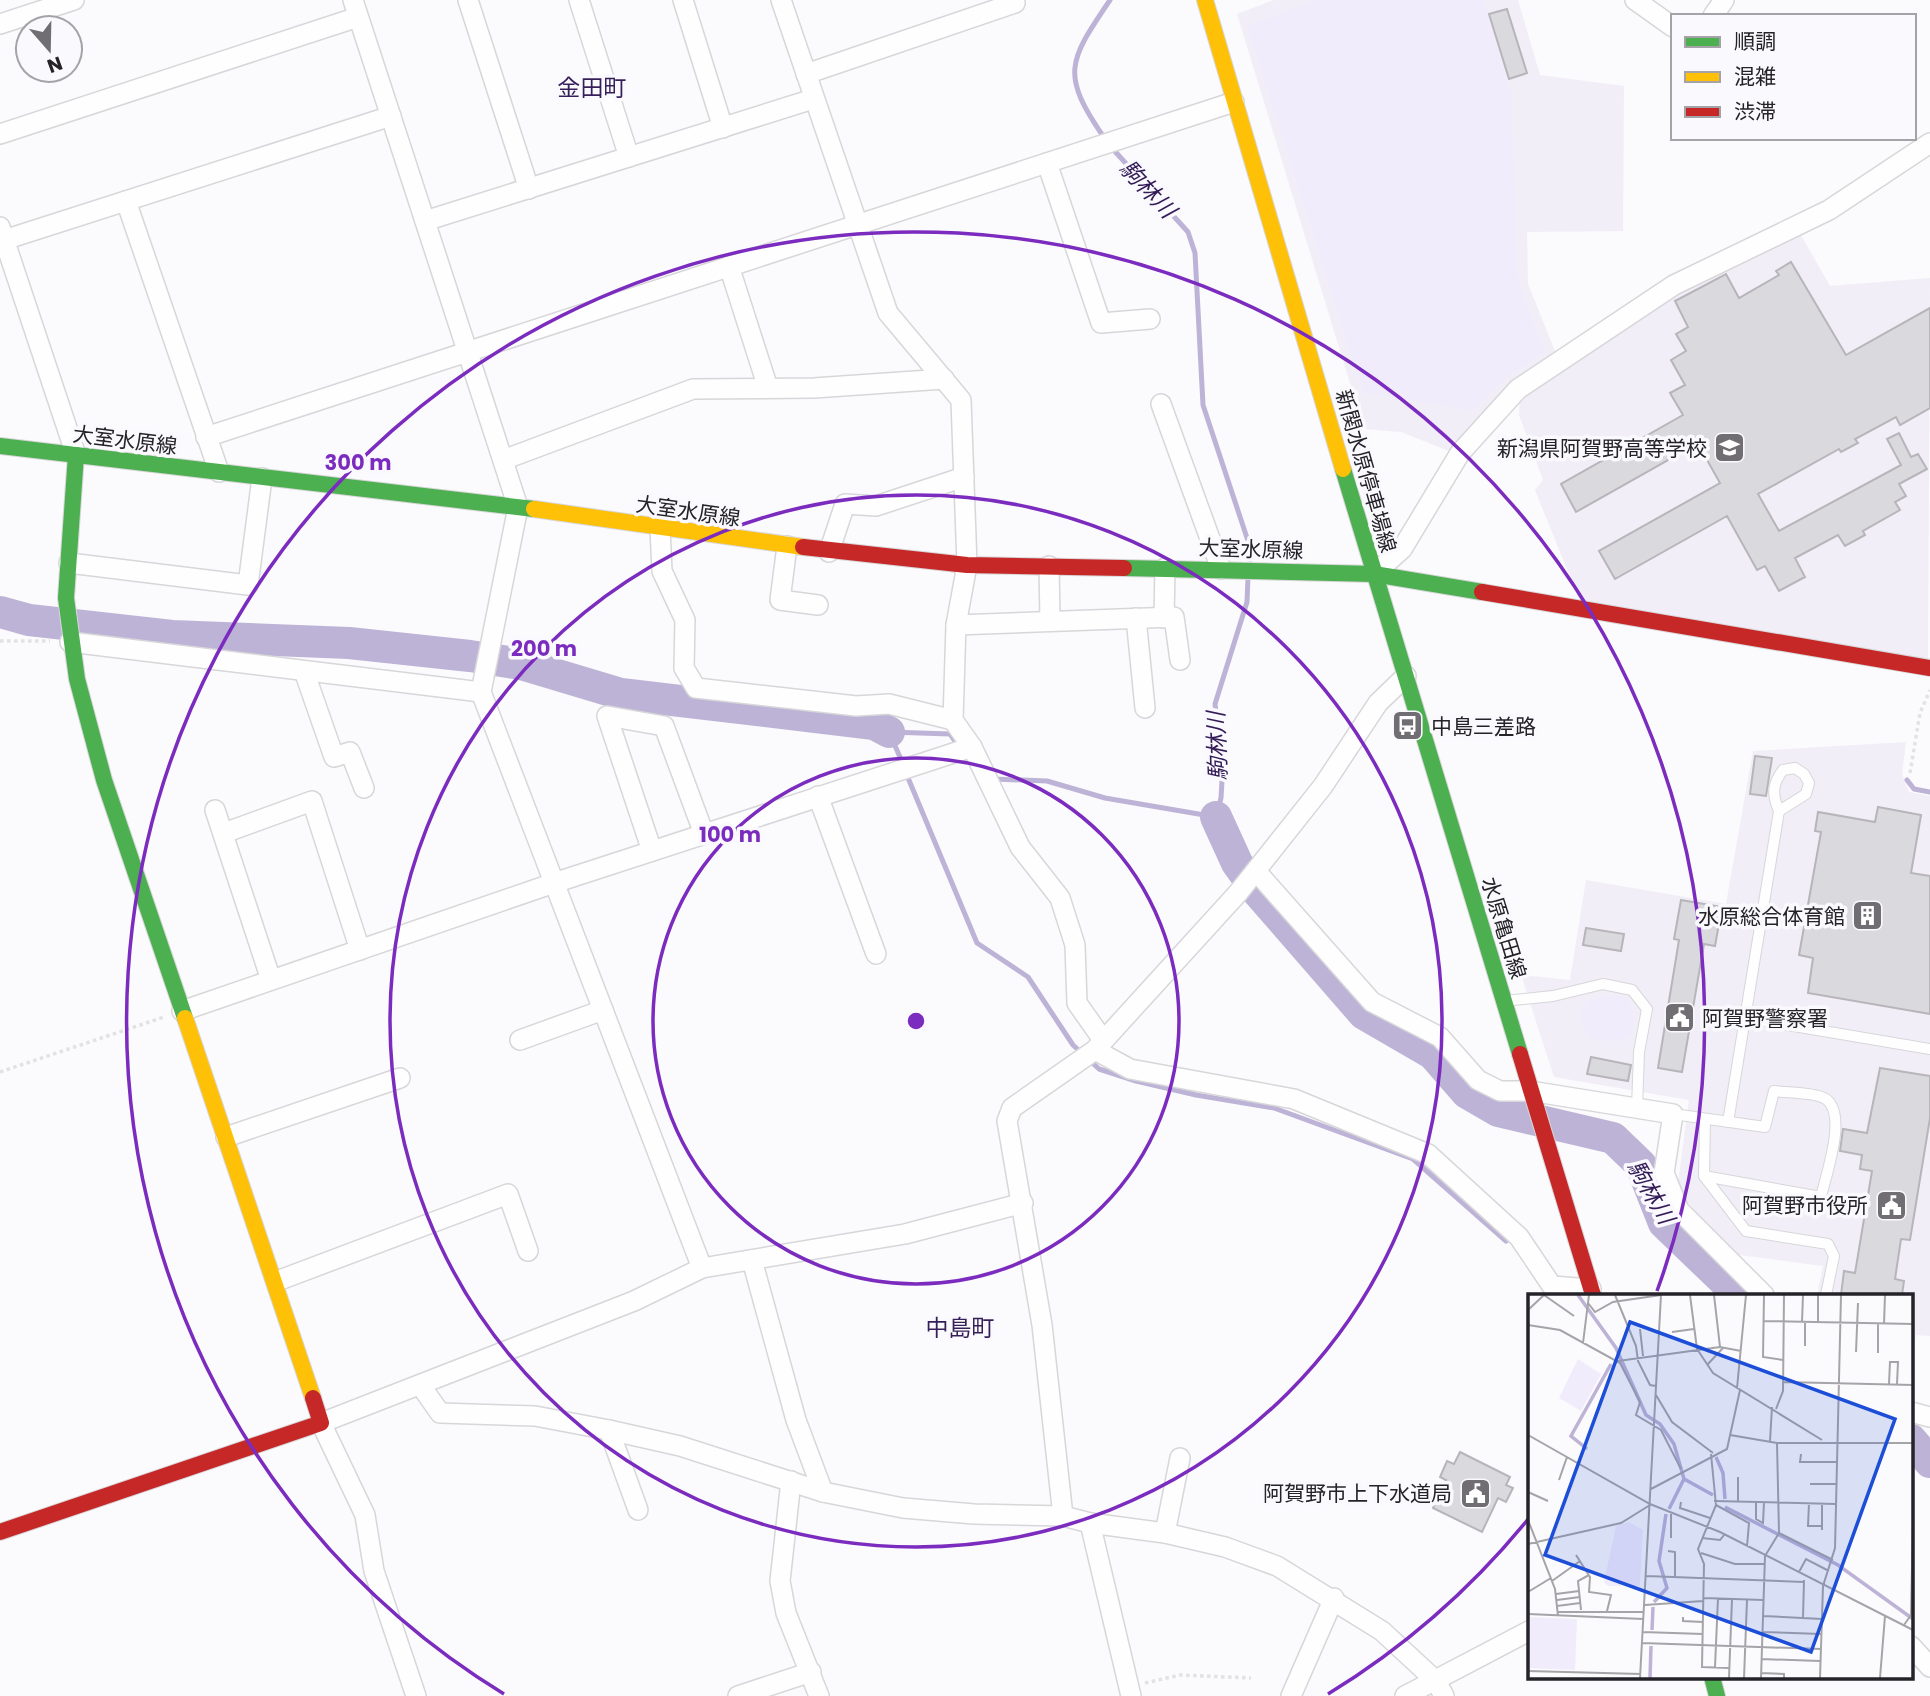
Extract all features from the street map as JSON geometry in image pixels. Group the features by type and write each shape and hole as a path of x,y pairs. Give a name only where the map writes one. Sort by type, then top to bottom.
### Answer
{"main road":[{"name":"新関水原停車場線","path":"1205,0 1374,574 1930,668"},
{"name":"大室水原線","path":"0,446 518,508 829,552 967,565 1374,574"},
{"path":"0,1532 321,1423 277,1281 182,1011 87,724 70,642 69,564 76,455"},
{"name":"水原亀田線","path":"1374,574 1592,1292"},
{"path":"1712,1678 1717,1696"}],"street":[{"path":"0,24 74,0"},
{"path":"468,0 528,189"},
{"path":"579,0 629,157"},
{"path":"682,0 723,128"},
{"path":"781,0 888,313 961,400 967,565 956,625 953,720 972,747 1020,847 1060,898 1075,945 1077,1003 1099,1045 1130,1069 1294,1099 1428,1154 1519,1237 1552,1286 1592,1292"},
{"path":"806,74 1014,3 1013,0"},
{"path":"1635,0 1671,26"},
{"path":"0,134 355,9 518,508 481,692 702,1268"},
{"path":"425,221 813,99"},
{"path":"206,437 1234,102"},
{"path":"76,455 2,234 126,201 391,116"},
{"path":"1374,574 1402,549 1460,453 1518,389 1674,285 1829,210 1930,143"},
{"path":"1047,163 1101,323 1150,319"},
{"path":"126,201 219,472"},
{"path":"729,266 768,388"},
{"path":"503,460 693,389 944,379"},
{"path":"1161,404 1221,569"},
{"path":"829,552 845,504 876,506 964,477"},
{"path":"69,564 248,585 262,478"},
{"path":"660,528 662,572 685,620 684,668 696,688 856,706 889,704 953,720"},
{"path":"787,546 780,600 818,605"},
{"path":"1049,566 1050,620"},
{"path":"1164,618 1165,568"},
{"path":"956,625 1174,617 1180,660"},
{"path":"1136,618 1145,708"},
{"path":"70,642 481,692"},
{"path":"304,671 334,757 350,752 364,788"},
{"path":"1063,1516 1042,1325 1023,1203 1006,1121 1012,1108 1099,1045 1238,893 1323,786 1378,704 1406,676"},
{"path":"652,851 607,716 664,726 704,834"},
{"path":"182,1011 554,883 972,747"},
{"path":"818,796 876,954"},
{"path":"224,833 312,801 360,950"},
{"path":"215,810 271,980"},
{"path":"1256,871 1372,1002 1440,1037 1478,1080 1500,1090 1532,1098 1673,1114 1664,1172 1679,1210 1763,1294"},
{"path":"520,1040 603,1010"},
{"path":"226,1137 400,1078"},
{"path":"277,1281 508,1194 527,1251"},
{"path":"416,1696 374,1571 365,1515 321,1423 634,1301 702,1268 905,1234 1023,1203"},
{"path":"752,1259 796,1420 822,1492"},
{"path":"421,1386 440,1413 535,1416 609,1430 680,1446 822,1492 903,1508 974,1514 1007,1512 1063,1516 1090,1523 1166,1533 1225,1548 1277,1566 1334,1598 1382,1631 1440,1688"},
{"path":"609,1430 638,1510"},
{"path":"1166,1533 1180,1458"},
{"path":"791,1481 780,1581 786,1614 819,1696"},
{"path":"1090,1523 1130,1691"},
{"path":"1291,1696 1334,1598"},
{"path":"1405,1696 1440,1688 1528,1632"},
{"path":"1912,1647 1930,1667"},
{"path":"738,1696 811,1672"}],"lane":[{"path":"1728,1122 1779,811 1773,790 1775,779 1783,770 1795,768 1804,774 1809,783 1806,794 1779,811"},
{"path":"1504,1001 1553,996 1603,984 1632,990 1647,1009 1639,1052 1637,1108"},
{"path":"1746,1018 1930,1049"},
{"path":"1673,1114 1765,1127 1774,1091 1822,1097 1833,1105 1838,1119 1821,1198 1704,1176"},
{"path":"1705,1120 1704,1176 1746,1231 1828,1244 1834,1256 1826,1294"}],"path":[{"path":"0,641 70,642"},
{"path":"1910,773 1920,713 1930,690"},
{"path":"0,1072 182,1011"},
{"path":"1130,1691 1180,1675 1251,1678"}],"shaded area":[{"path":"1274,0 1518,0 1540,75 1624,86 1623,231 1527,232 1528,284 1557,356 1523,374 1449,451 1401,432 1364,429 1237,14"},
{"path":"1316,0 1484,0 1511,92 1518,280 1545,353 1512,373 1472,410 1363,393 1247,26"},
{"name":"新潟県阿賀野高等学校","path":"1798,230 1830,286 1930,278 1928,660 1581,604 1535,490 1543,480 1519,415 1520,398 1620,325"},
{"path":"1906,742 1902,774 1909,792 1930,796 1930,1336 1916,1335 1912,1360 1912,1294 1817,1294 1823,1266 1732,1254 1686,1200 1678,1183 1689,1100 1554,1077 1521,975 1570,980 1586,880 1726,904 1753,751"},
{"path":"1610,995 1626,997 1631,1007 1634,1026 1630,1037 1619,1042 1587,1038 1580,1015 1589,1001"}],"building":[{"path":"1507,9 1527,73 1509,79 1489,14"},
{"path":"1791,262 1846,355 1930,308 1930,408 1900,425 1896,417 1855,439 1858,443 1841,452 1839,449 1758,494 1779,531 1901,465 1887,439 1899,433 1911,457 1918,454 1927,469 1899,484 1906,496 1895,502 1900,510 1863,531 1865,535 1845,546 1838,535 1795,558 1805,577 1779,591 1765,566 1757,570 1727,516 1615,579 1599,551 1720,483 1702,451 1699,453 1695,445 1576,512 1561,484 1683,415 1670,393 1685,385 1671,360 1686,351 1676,334 1688,327 1675,301 1726,274 1739,298 1779,275 1776,271"},
{"path":"1755,756 1772,758 1766,796 1750,794"},
{"name":"水原総合体育館","path":"1878,807 1921,815 1911,873 1930,876 1930,1014 1808,993 1813,958 1799,955 1821,832 1815,831 1818,812 1875,822"},
{"path":"1681,900 1722,907 1715,946 1704,944 1682,1072 1658,1068 1679,940 1674,939"},
{"path":"1586,928 1624,934 1621,951 1583,945"},
{"path":"1591,1057 1631,1065 1628,1081 1587,1074"},
{"name":"阿賀野市役所","path":"1880,1068 1930,1076 1930,1118 1910,1240 1901,1239 1895,1279 1904,1281 1902,1294 1841,1294 1844,1271 1855,1273 1872,1171 1860,1169 1862,1155 1840,1151 1843,1129 1867,1133"},
{"name":"阿賀野市上下水道局","path":"1460,1452 1510,1477 1506,1485 1513,1488 1506,1502 1498,1498 1482,1532 1433,1508 1446,1480 1440,1477 1447,1461 1454,1464"}],"waterway":[{"name":"駒林川","path":"1105,139 1081,99 1075,68 1085,39 1110,0"},
{"name":"駒林川","path":"1111,147 1188,232 1195,253 1203,405 1250,547 1249,564"},
{"name":"駒林川","path":"993,779 1047,781 1105,798 1216,817 1221,798 1223,764 1215,704 1247,602 1248,577"},
{"path":"0,612 29,620 172,636 349,643 470,656 521,664 621,694 874,724 889,732"},
{"path":"903,764 889,732 950,734 960,748"},
{"path":"906,773 977,943 1028,977 1073,1045 1099,1069 1196,1095 1274,1108 1413,1159 1506,1241"},
{"path":"1907,780 1914,789 1930,792"},
{"name":"駒林川","path":"1216,817 1237,863 1257,891 1364,1014 1433,1054 1467,1093 1498,1111 1613,1138 1641,1165 1664,1223 1738,1294"},
{"name":"駒林川","path":"1912,1441 1930,1462"}],"traffic: fast":[{"path":"0,446 534,509"},
{"path":"76,455 66,598 77,679 104,780 185,1018"},
{"path":"1343,469 1520,1054"},
{"path":"1124,568 1374,574 1482,592"},
{"path":"1712,1678 1717,1696"}],"traffic: slow":[{"path":"1205,0 1343,469"},
{"path":"534,509 803,547"},
{"path":"185,1018 313,1398"}],"traffic: jam":[{"path":"803,547 967,565 1124,568"},
{"path":"1482,592 1930,668"},
{"path":"1520,1054 1593,1294"},
{"path":"0,1532 321,1423 313,1398"}],"place":[{"name":"新潟県阿賀野高等学校","path":"1730,448"},
{"name":"中島三差路","path":"1408,726"},
{"name":"水原総合体育館","path":"1868,916"},
{"name":"阿賀野警察署","path":"1679,1018"},
{"name":"阿賀野市役所","path":"1891,1205"},
{"name":"阿賀野市上下水道局","path":"1475,1493"}],"district":[{"name":"金田町","path":"592,88"},
{"name":"中島町","path":"960,1328"}]}
